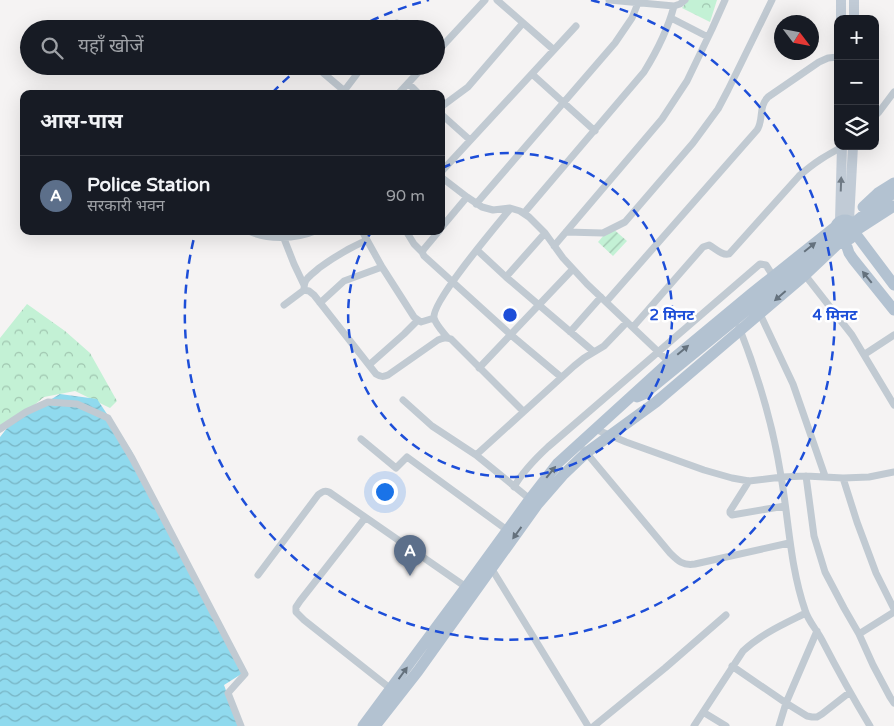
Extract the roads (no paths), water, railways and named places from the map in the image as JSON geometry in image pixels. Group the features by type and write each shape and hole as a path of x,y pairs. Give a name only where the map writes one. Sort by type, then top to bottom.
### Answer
{"main road":[{"path":"841,0 842,15"},
{"path":"854,0 854,15"},
{"path":"375,726 418,671 466,588 489,564 508,530 534,502 586,453 656,402 760,314 843,240 850,239 845,150"},
{"path":"894,183 865,205 848,226 836,235 843,240 853,259 894,310"},
{"path":"620,406 646,393 868,212 894,193"},
{"path":"364,726 391,689 449,619 534,502 558,464 669,362 773,276 848,226 894,206"},
{"path":"848,226 894,284"},
{"path":"633,418 646,393"}],"street":[{"path":"445,43 485,0"},
{"path":"497,0 554,50"},
{"path":"609,0 674,6 685,0"},
{"path":"566,232 602,234 625,222 693,143 718,110 772,0"},
{"path":"554,246 662,120 687,81 723,1"},
{"path":"476,204 615,43 632,18 638,3"},
{"path":"524,213 644,72 666,32 674,6"},
{"path":"671,18 708,37"},
{"path":"445,104 468,86 523,23"},
{"path":"445,168 576,26"},
{"path":"570,332 604,299 757,130 761,121 764,102 819,62 834,57"},
{"path":"532,74 595,131"},
{"path":"326,75 344,90"},
{"path":"347,90 357,75"},
{"path":"402,90 416,75"},
{"path":"408,84 415,90"},
{"path":"879,113 894,92"},
{"path":"445,118 470,140"},
{"path":"476,455 561,377 584,358 604,346 630,324 703,247 709,245 722,254 729,254 799,176 811,165 837,150"},
{"path":"445,180 476,204 493,210 510,208 524,213 536,222 573,269 669,362"},
{"path":"445,224 467,198"},
{"path":"510,208 440,300 434,313 434,318 447,337 523,412"},
{"path":"506,277 545,233"},
{"path":"262,235 268,237 277,235"},
{"path":"282,235 304,287 320,303 376,374 383,377 388,375 438,340 447,337"},
{"path":"364,235 414,318 421,322 434,318"},
{"path":"408,235 424,256 511,335 561,377"},
{"path":"422,252 436,235"},
{"path":"284,305 304,287 307,279 312,274 331,259 367,240"},
{"path":"477,250 594,352"},
{"path":"514,487 521,475 542,452 760,264 766,265 773,276"},
{"path":"320,303 344,281 382,267"},
{"path":"479,368 573,269"},
{"path":"805,275 852,335 894,405"},
{"path":"732,310 752,360 769,418 782,477 789,543 797,584 806,613 870,726"},
{"path":"760,314 793,384 825,476"},
{"path":"369,364 418,320"},
{"path":"865,354 894,335"},
{"path":"403,400 432,426 476,455 534,502"},
{"path":"0,429 26,412 48,402 77,404 108,418 132,458 245,674 228,693 241,726"},
{"path":"595,429 704,470 749,481 806,476 870,477 894,472"},
{"path":"361,439 396,468 406,456 508,530"},
{"path":"579,444 670,553 682,564 695,564 789,543"},
{"path":"806,476 814,536 825,572 894,703"},
{"path":"843,478 876,573 894,610 859,634"},
{"path":"749,481 730,511 732,515 785,506"},
{"path":"258,575 321,492 325,491 466,588"},
{"path":"365,518 300,600 296,607 296,612 391,689"},
{"path":"489,564 588,726"},
{"path":"694,726 743,651 767,632 806,613"},
{"path":"594,726 726,615"},
{"path":"779,726 786,703 817,631"},
{"path":"732,666 807,716 817,717 850,692"},
{"path":"703,712 726,726"}],"water":[{"path":"60,394 97,399 131,450 243,673 224,685 239,726 0,726 0,437 11,423"}],"place":[{"name":"Police Station","path":"410,576"}]}
